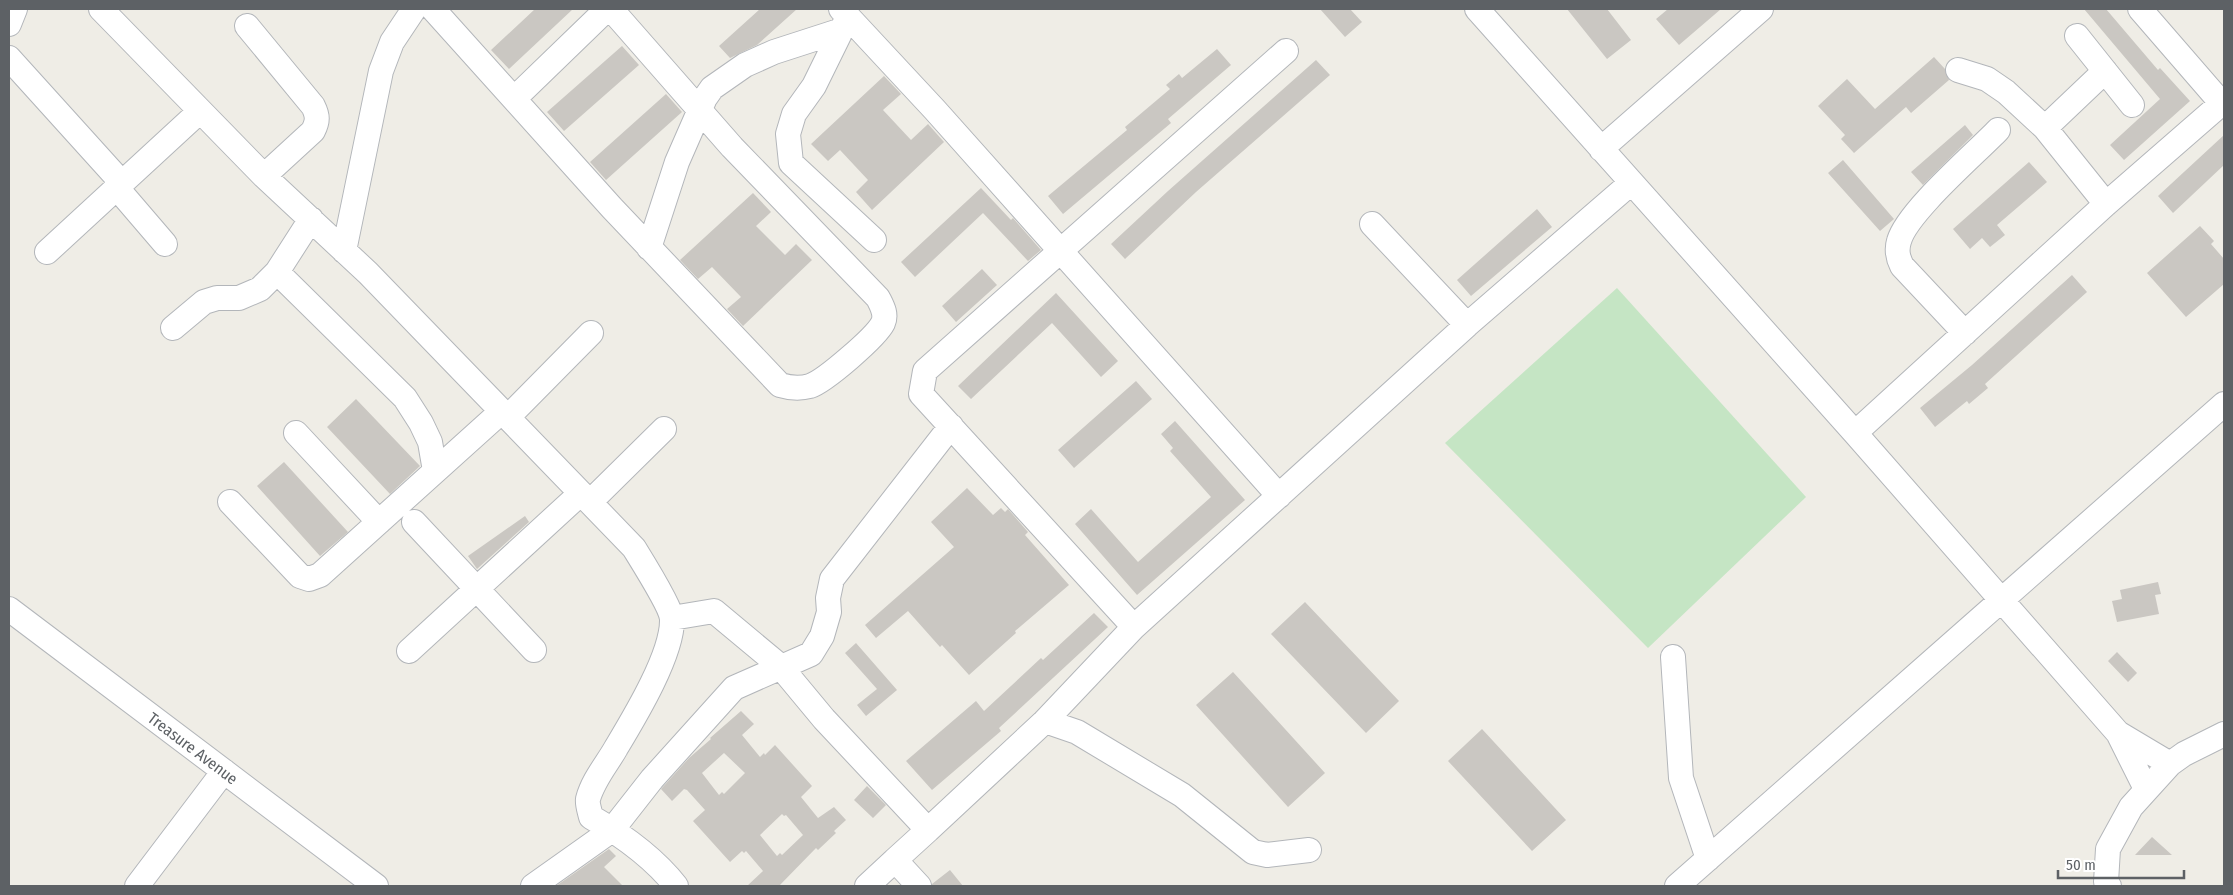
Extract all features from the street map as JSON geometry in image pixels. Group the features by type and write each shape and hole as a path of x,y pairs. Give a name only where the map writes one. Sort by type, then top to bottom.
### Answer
{"street":[{"path":"9,24 15,9"},
{"path":"101,9 199,112 264,176 368,273 634,548 656,584 672,618 668,644 654,676 616,748 593,786 588,801 591,817 612,830 665,871 676,886"},
{"path":"344,251 381,70 392,42 414,9"},
{"path":"433,9 514,99 649,248 780,385 793,389 809,386 822,380 875,333 883,322 885,312 878,298 732,147 609,9 514,99"},
{"path":"1477,9 1855,433 2118,733 2146,790"},
{"path":"1601,149 1761,9"},
{"path":"1855,433 2106,204 2223,105 2147,11"},
{"path":"649,248 677,162 712,88 745,65 844,18"},
{"path":"844,18 814,86 794,114 788,134 791,163 874,240"},
{"path":"844,18 935,110 1279,496"},
{"path":"247,26 313,106 317,115 317,123 313,131 264,176"},
{"path":"2078,36 2132,105"},
{"path":"1134,627 921,394 926,372 1286,51"},
{"path":"9,58 120,185 165,244"},
{"path":"1958,70 1987,79 2006,92 2045,128 2106,204"},
{"path":"2045,128 2105,71"},
{"path":"47,252 199,112"},
{"path":"1965,333 1902,266 1898,258 1899,239 1916,212 1998,130"},
{"path":"867,886 1045,721 1134,627 1467,326 1631,183"},
{"path":"173,328 204,302 217,298 239,298 260,289 277,272 311,219"},
{"path":"1372,224 1467,326"},
{"path":"277,272 405,398 430,442 435,471"},
{"path":"230,502 300,576 310,579 320,575 435,471 505,414 591,333"},
{"path":"1677,886 2224,404"},
{"path":"533,886 612,830 652,778 734,688 780,666 811,654 822,636 829,612 828,598 832,579 951,426"},
{"path":"409,651 477,589 586,498 664,429"},
{"path":"296,433 379,522"},
{"path":"414,522 534,650"},
{"path":"672,618 714,611 780,666 824,719 928,830"},
{"name":"Treasure Avenue","path":"12,617 224,771 376,886"},
{"path":"1673,657 1681,778 1708,859"},
{"path":"1045,721 1077,732 1182,796 1253,852 1267,855 1310,850"},
{"path":"2118,733 2170,764"},
{"path":"2108,886 2106,882 2108,849 2131,807 2170,764 2184,754 2224,734"},
{"path":"137,886 224,771"},
{"path":"895,860 919,886"}],"green space":[{"path":"1617,288 1806,497 1648,648 1445,443"}],"building":[{"path":"535,9 573,9 509,69 491,50"},
{"path":"760,9 797,9 757,45 730,58 719,46"},
{"path":"1320,9 1350,9 1362,22 1345,37"},
{"path":"1567,9 1607,9 1631,40 1607,59"},
{"path":"1668,9 1721,9 1679,45 1656,19"},
{"path":"2084,9 2106,9 2158,70 2160,68 2190,101 2124,160 2110,145 2160,99"},
{"path":"622,46 639,65 564,131 547,112"},
{"path":"1217,49 1231,65 1168,119 1171,123 1063,214 1048,196 1127,130 1125,127 1170,89 1166,85 1179,74 1182,78"},
{"path":"1934,57 1945,69 1949,80 1911,113 1906,107 1854,153 1841,139 1845,135 1818,106 1847,79 1875,109"},
{"path":"1316,60 1330,75 1196,192 1125,259 1111,244"},
{"path":"884,76 901,94 883,110 911,140 928,124 944,142 872,210 856,192 868,180 840,150 828,161 811,144"},
{"path":"666,94 682,112 606,180 590,162"},
{"path":"1965,125 1973,135 1923,185 1911,172"},
{"path":"2224,135 2224,165 2173,213 2158,196"},
{"path":"1843,160 1894,219 1880,231 1828,173"},
{"path":"2029,162 2047,182 1997,225 2005,235 1990,247 1982,238 1970,249 1953,229"},
{"path":"981,188 1011,220 1013,218 1041,250 1028,261 983,213 915,277 901,262"},
{"path":"753,193 771,212 756,226 785,255 796,244 812,260 743,326 727,309 741,297 712,267 698,279 680,260"},
{"path":"1537,209 1552,227 1471,296 1457,280"},
{"path":"2200,226 2214,241 2211,244 2224,259 2224,284 2186,317 2147,273"},
{"path":"982,269 997,285 956,322 942,306"},
{"path":"2072,275 2087,292 1985,384 1988,388 1969,404 1967,401 1935,427 1920,408 1972,365"},
{"path":"1056,293 1118,361 1101,377 1052,323 971,399 958,386"},
{"path":"1136,381 1152,399 1074,468 1058,450"},
{"path":"356,399 420,466 390,494 327,427"},
{"path":"1175,421 1245,500 1137,595 1075,524 1091,509 1138,562 1211,497 1170,451 1173,448 1161,434"},
{"path":"284,462 348,532 320,556 257,486"},
{"path":"967,488 993,515 1001,508 1005,512 1008,509 1028,532 1025,535 1069,585 1015,631 1016,633 969,675 942,645 940,647 908,611 876,638 865,625 954,547 931,522"},
{"path":"525,516 529,522 477,569 468,556"},
{"path":"2158,582 2161,594 2155,595 2159,614 2117,622 2112,601 2122,599 2120,590"},
{"path":"1305,602 1399,701 1366,733 1271,634"},
{"path":"1094,613 1108,627 999,728 1001,731 932,790 906,761 976,701 984,711 1041,658 1043,660"},
{"path":"856,643 897,690 866,716 857,705 877,689 845,653"},
{"path":"2117,652 2137,673 2128,682 2108,661"},
{"path":"1233,672 1325,773 1288,807 1196,705"},
{"path":"741,711 754,724 742,735 760,757 764,753 765,755 775,745 812,786 801,797 818,818 834,807 846,820 834,831 836,833 818,850 816,848 779,886 747,886 763,871 746,851 744,853 742,851 730,862 693,821 705,810 687,790 684,789 672,801 661,789 710,738","holes":["724,753 745,773 724,794 722,792 719,795 702,773","782,814 786,815 803,835 782,855 780,853 777,856 760,835"]},
{"path":"1482,729 1566,820 1532,851 1448,761"},
{"path":"867,786 886,805 873,818 854,800"},
{"path":"2152,837 2172,855 2135,855"},
{"path":"609,849 616,856 604,867 623,886 556,886"},
{"path":"950,870 963,886 932,886 932,884"}]}
